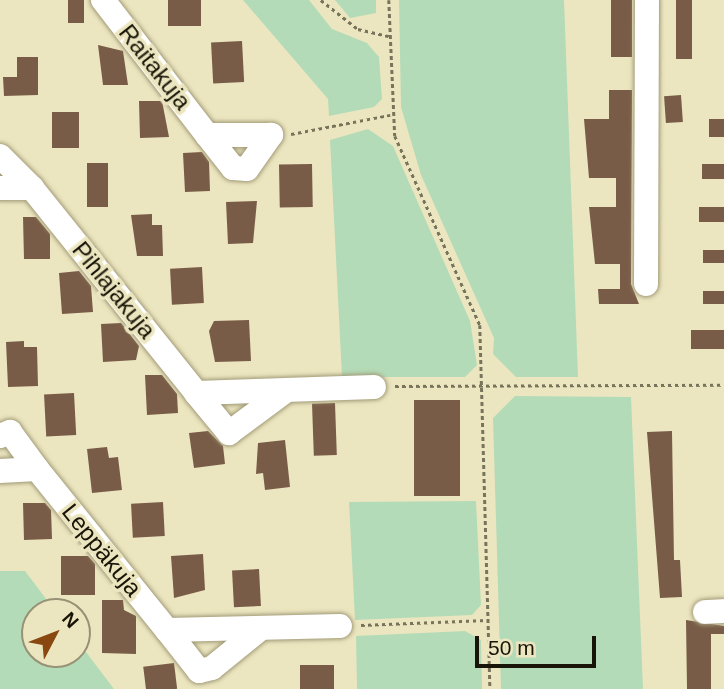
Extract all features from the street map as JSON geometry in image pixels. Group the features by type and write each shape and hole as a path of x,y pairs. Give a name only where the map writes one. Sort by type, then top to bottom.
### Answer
{"street":[{"name":"Raitakuja","path":"103,0 233,168 247,169 271,135"},
{"path":"646,284 647,0"},
{"name":"Raitakuja","path":"207,135 271,135"},
{"name":"Pihlajakuja","path":"0,156 32,188 229,433 285,392"},
{"path":"0,188 32,188"},
{"path":"196,393 374,387"},
{"name":"Leppäkuja","path":"0,436 10,432 199,671 212,668 260,629"},
{"path":"0,471 37,469"},
{"path":"167,630 340,626"}],"path":[{"path":"321,0 358,29 390,36"},
{"path":"389,0 390,115 438,244 480,325 485,384 490,689"},
{"path":"271,135 390,115"},
{"path":"374,387 485,384 724,385"},
{"path":"340,626 487,620"}],"green space":[{"path":"243,0 309,0 332,29 367,43 379,57 382,99 374,107 329,116 328,99"},
{"path":"335,0 376,0 376,13 350,18"},
{"path":"399,0 564,0 578,377 516,377 493,354 494,338 421,175 401,107"},
{"path":"368,129 393,146 470,321 477,365 465,377 342,377 330,140"},
{"path":"515,396 631,397 643,689 501,689 493,418"},
{"path":"476,501 481,605 472,615 355,620 349,502"},
{"path":"0,571 25,571 45,598 21,598 21,668 91,668 91,659 114,689 0,689"},
{"path":"465,631 481,640 482,689 357,689 356,636"}],"building":[{"path":"68,0 84,0 84,23 68,23"},
{"path":"168,0 201,0 201,26 168,26"},
{"path":"611,0 632,0 632,57 611,57"},
{"path":"676,0 692,0 692,59 676,59"},
{"path":"242,41 244,82 213,84 211,43"},
{"path":"98,45 123,51 128,85 103,85"},
{"path":"17,57 38,57 38,95 4,96 3,77 17,77"},
{"path":"609,90 632,90 631,284 639,304 599,304 598,289 620,289 620,264 595,264 589,207 616,207 616,178 589,178 584,119 609,119"},
{"path":"681,95 683,122 666,123 664,96"},
{"path":"139,101 162,101 169,137 140,138"},
{"path":"52,112 79,112 79,148 52,148"},
{"path":"709,119 724,119 724,137 709,137"},
{"path":"202,152 209,162 210,191 185,192 183,153"},
{"path":"87,163 108,163 108,207 87,207"},
{"path":"312,164 313,207 280,208 279,165"},
{"path":"702,164 724,164 724,179 702,179"},
{"path":"257,201 253,243 228,244 226,202"},
{"path":"699,207 724,207 724,222 699,222"},
{"path":"152,214 152,225 162,225 163,256 137,256 131,215"},
{"path":"23,217 36,217 50,234 50,259 24,259"},
{"path":"703,250 724,250 724,263 703,263"},
{"path":"202,267 204,303 172,305 170,269"},
{"path":"79,271 91,286 93,312 62,314 59,273"},
{"path":"703,291 724,291 724,304 703,304"},
{"path":"249,320 251,361 215,362 209,331 214,321"},
{"path":"121,323 139,346 136,360 103,362 101,324"},
{"path":"691,330 724,330 724,349 691,349"},
{"path":"24,341 24,347 37,347 38,386 8,387 6,342"},
{"path":"145,375 162,375 177,394 178,413 147,415"},
{"path":"74,393 76,435 46,437 44,395"},
{"path":"414,400 460,400 460,496 414,496"},
{"path":"335,403 337,455 314,456 312,404"},
{"path":"208,431 223,446 225,464 194,468 189,433"},
{"path":"672,431 674,560 680,560 682,597 660,598 647,432"},
{"path":"285,440 290,487 265,490 263,473 256,474 258,443"},
{"path":"107,447 109,458 118,457 122,490 92,493 87,449"},
{"path":"163,502 165,536 133,538 131,504"},
{"path":"23,503 45,503 51,510 52,539 24,540"},
{"path":"203,554 205,590 174,598 171,556"},
{"path":"61,556 88,556 95,564 95,595 61,595"},
{"path":"259,569 261,606 234,607 232,570"},
{"path":"102,600 123,600 124,610 136,616 136,654 102,653"},
{"path":"686,620 724,626 724,634 711,634 711,689 687,689"},
{"path":"174,663 177,689 146,689 143,667"},
{"path":"300,665 334,665 334,689 300,689"}]}
